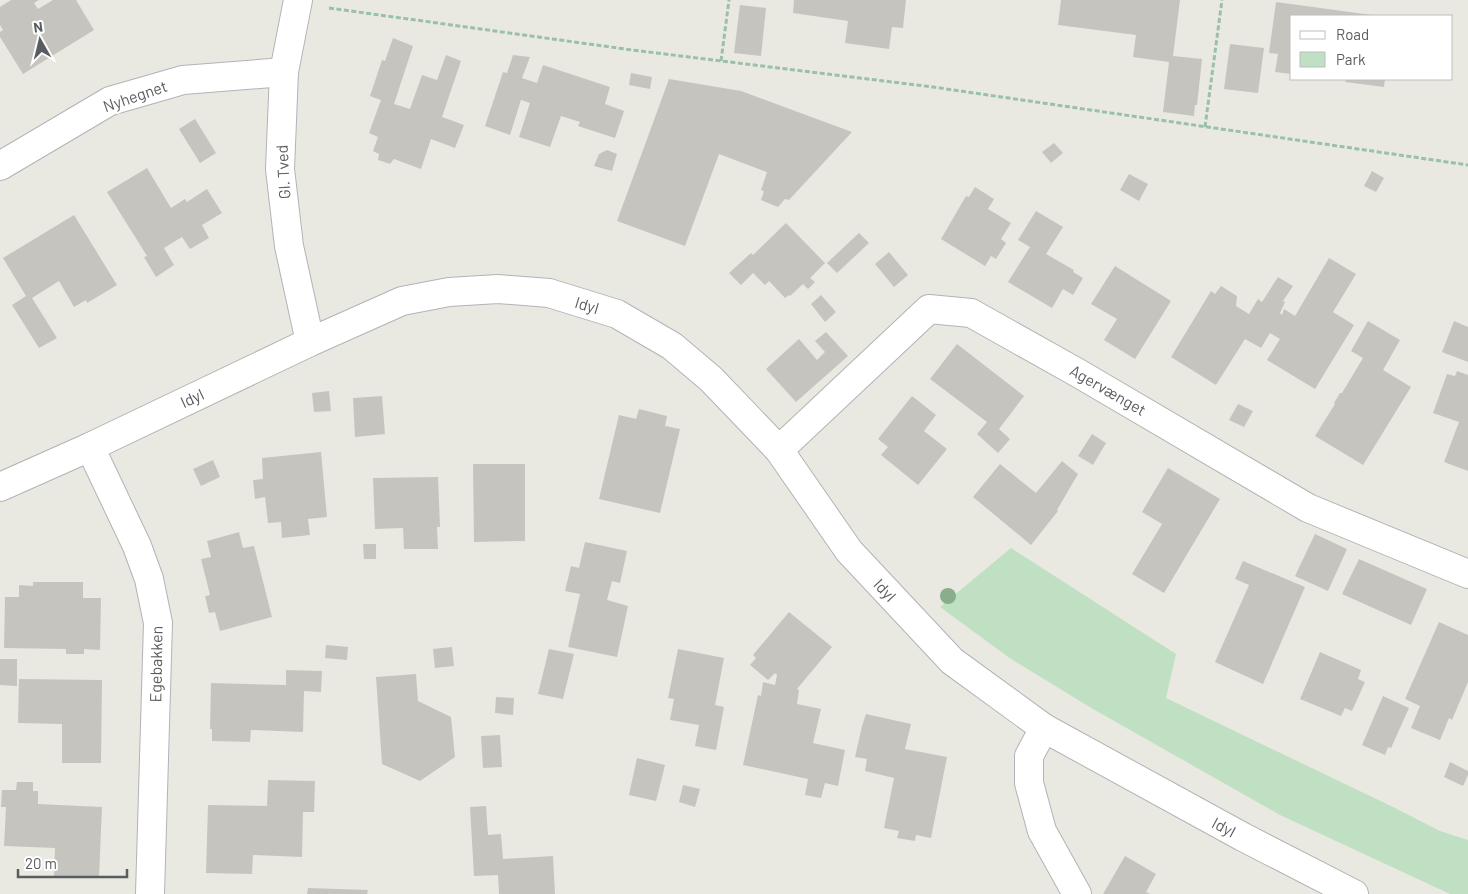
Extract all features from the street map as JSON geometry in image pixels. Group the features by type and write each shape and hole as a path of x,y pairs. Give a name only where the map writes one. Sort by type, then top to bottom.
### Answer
{"street":[{"name":"Gl. Tved","path":"297,2 284,72 280,169 289,246 310,342"},
{"name":"Nyhegnet","path":"0,166 110,101 183,80 284,72"},
{"name":"Idyl","path":"0,487 402,301 449,292 498,289 549,293 617,314 672,346 711,379 778,450 849,550 952,661 1044,728 1235,832 1354,894"},
{"name":"Agervænget","path":"778,450 929,309 970,313 1078,373 1308,508 1468,574"},
{"name":"Egebakken","path":"90,447 137,546 149,579 158,623 150,894"},
{"path":"1044,728 1029,756 1029,783 1042,831 1077,894"}],"path":[{"path":"721,61 729,0"},
{"path":"1205,127 1222,0"},
{"path":"297,2 632,50 933,87 1468,165"}],"green space":[{"path":"1011,548 1176,654 1166,698 1440,831 1468,840 1468,894 1450,894 1280,815 1093,709 1011,659 940,607"}],"building":[{"path":"11,0 39,0 34,3 38,9 53,0 76,0 94,30 23,74 0,37 0,32 3,30 0,25 0,7"},
{"path":"794,0 906,0 903,28 892,27 889,49 845,43 848,21 793,13"},
{"path":"1061,0 1180,0 1173,56 1202,59 1194,116 1163,112 1169,62 1133,57 1136,35 1058,25"},
{"path":"1276,2 1372,15 1290,15 1290,74 1275,72 1278,54 1269,53"},
{"path":"740,5 766,8 761,56 734,53"},
{"path":"393,38 413,46 394,104 410,109 422,75 437,80 446,55 461,61 442,117 464,125 455,148 431,139 421,169 394,159 390,164 378,160 379,154 373,151 378,137 369,133 381,100 370,96 382,60 385,61"},
{"path":"1230,44 1264,48 1258,93 1224,89"},
{"path":"513,55 530,57 522,78 537,83 543,65 610,87 605,104 624,111 615,138 578,126 580,122 561,116 550,147 519,137 530,103 521,100 510,135 485,126 503,72 507,73"},
{"path":"631,73 652,77 650,89 629,85"},
{"path":"669,79 741,91 852,132 789,200 785,199 778,207 761,200 764,191 761,190 767,172 719,154 685,246 617,221"},
{"path":"1346,80 1385,80 1384,87 1345,82"},
{"path":"195,119 216,153 200,163 179,129"},
{"path":"1054,143 1063,153 1051,163 1042,152"},
{"path":"607,150 617,154 612,171 594,166 599,154"},
{"path":"147,168 171,208 185,199 187,202 207,189 222,213 202,225 209,238 190,249 182,237 164,248 174,265 156,277 144,257 147,256 107,192"},
{"path":"1372,171 1384,178 1376,192 1364,186"},
{"path":"1129,174 1148,184 1139,201 1120,190"},
{"path":"975,187 994,199 988,209 1011,223 1001,239 1006,243 996,259 991,256 985,266 941,239 966,196 969,197"},
{"path":"1036,211 1063,227 1046,254 1074,270 1073,272 1083,278 1073,295 1063,289 1052,308 1008,282 1030,247 1018,240"},
{"path":"74,215 117,285 87,303 86,300 74,307 59,281 32,298 57,338 39,348 12,305 26,296 3,258"},
{"path":"786,223 825,263 810,278 815,282 808,289 803,284 785,298 769,281 765,285 753,273 741,285 729,273 751,253 753,255"},
{"path":"859,233 869,243 837,273 827,263"},
{"path":"889,252 908,275 894,287 875,264"},
{"path":"1329,258 1356,274 1333,312 1354,325 1315,389 1267,360 1280,339 1270,333 1261,348 1245,339 1216,385 1171,357 1211,291 1215,294 1221,286 1237,296 1236,306 1249,314 1258,299 1262,302 1278,277 1293,286 1283,301 1285,302 1280,313 1282,315 1284,309 1295,316"},
{"path":"1115,266 1171,301 1135,359 1104,340 1117,319 1091,304"},
{"path":"821,295 836,312 825,322 811,304"},
{"path":"1368,321 1400,340 1383,370 1411,387 1363,465 1315,436 1363,358 1351,351"},
{"path":"1454,321 1468,327 1468,362 1442,352"},
{"path":"826,332 848,356 796,402 766,369 799,339 817,360 825,352 815,341"},
{"path":"957,344 1024,396 999,429 1010,439 998,453 977,434 987,422 930,379"},
{"path":"1457,371 1468,375 1468,471 1444,462 1459,422 1433,413 1447,374 1455,376"},
{"path":"329,391 331,411 314,412 312,393"},
{"path":"382,396 385,434 355,437 353,398"},
{"path":"912,396 936,415 924,431 947,449 918,485 881,455 888,447 878,439"},
{"path":"1238,404 1253,411 1244,427 1229,420"},
{"path":"639,409 667,416 665,426 680,429 660,513 599,499 619,415 636,419"},
{"path":"1092,434 1106,443 1093,465 1078,456"},
{"path":"321,452 327,517 308,519 310,535 282,538 281,522 268,523 265,497 255,499 253,480 263,479 262,458"},
{"path":"213,460 220,477 201,486 193,469"},
{"path":"1062,461 1078,474 1058,511 1031,545 973,497 1000,464 1036,493"},
{"path":"473,464 525,464 525,541 474,542"},
{"path":"1168,468 1220,499 1164,593 1132,574 1162,524 1142,512"},
{"path":"438,477 440,527 437,527 438,549 404,549 403,528 375,529 373,478"},
{"path":"239,532 243,548 254,546 272,617 220,631 215,612 209,613 205,596 210,595 201,559 211,557 207,541"},
{"path":"1315,534 1347,549 1328,591 1295,576"},
{"path":"585,542 627,551 620,583 612,581 607,600 628,606 617,657 568,647 580,594 565,591 571,566 579,568"},
{"path":"363,544 376,544 376,559 364,559"},
{"path":"1359,559 1427,589 1411,625 1342,594"},
{"path":"1243,561 1305,587 1263,684 1215,662 1249,585 1235,579"},
{"path":"33,582 83,582 83,598 101,598 100,650 84,649 84,654 66,654 66,649 4,648 5,597 19,597 19,585 33,586"},
{"path":"789,612 832,647 797,689 799,690 797,704 821,709 813,743 845,750 838,786 825,783 821,798 805,795 808,779 743,765 758,695 761,696 763,682 775,685 777,675 775,673 768,680 750,665 756,658 753,655"},
{"path":"1439,622 1468,635 1468,682 1452,720 1449,718 1440,740 1411,728 1420,706 1405,699"},
{"path":"326,645 348,647 347,660 325,658"},
{"path":"452,647 454,666 435,668 433,649"},
{"path":"549,649 574,654 563,699 538,694"},
{"path":"678,649 724,658 715,705 724,707 716,750 695,746 699,725 670,720 674,699 668,698"},
{"path":"1320,652 1361,670 1358,679 1365,682 1352,711 1345,708 1341,716 1300,699"},
{"path":"0,659 17,659 17,686 0,685"},
{"path":"286,670 322,671 321,692 304,691 303,732 251,730 250,742 212,741 212,729 210,729 211,683 286,685"},
{"path":"416,674 418,701 451,717 455,757 420,781 382,764 376,677"},
{"path":"19,679 102,680 101,763 62,763 62,724 18,723"},
{"path":"1383,696 1409,708 1391,748 1388,747 1385,755 1362,745"},
{"path":"496,697 514,698 513,715 495,713"},
{"path":"866,714 911,724 905,749 947,757 931,838 916,835 915,841 897,838 899,831 884,828 894,778 865,771 867,759 855,757"},
{"path":"500,735 502,767 483,768 481,736"},
{"path":"637,758 665,765 656,801 629,795"},
{"path":"1450,762 1468,771 1463,786 1444,777"},
{"path":"268,780 315,781 314,812 303,812 302,857 253,855 252,874 206,873 208,805 267,806"},
{"path":"17,782 33,782 33,791 38,791 38,804 102,807 99,878 54,876 55,848 4,846 6,807 1,807 2,790 16,790"},
{"path":"683,785 700,789 695,807 679,802"},
{"path":"486,806 488,835 501,834 503,859 553,856 555,894 499,894 498,875 474,876 470,807"},
{"path":"1125,856 1156,874 1146,892 1150,894 1103,894"},
{"path":"308,888 368,890 367,894 307,894"}]}
